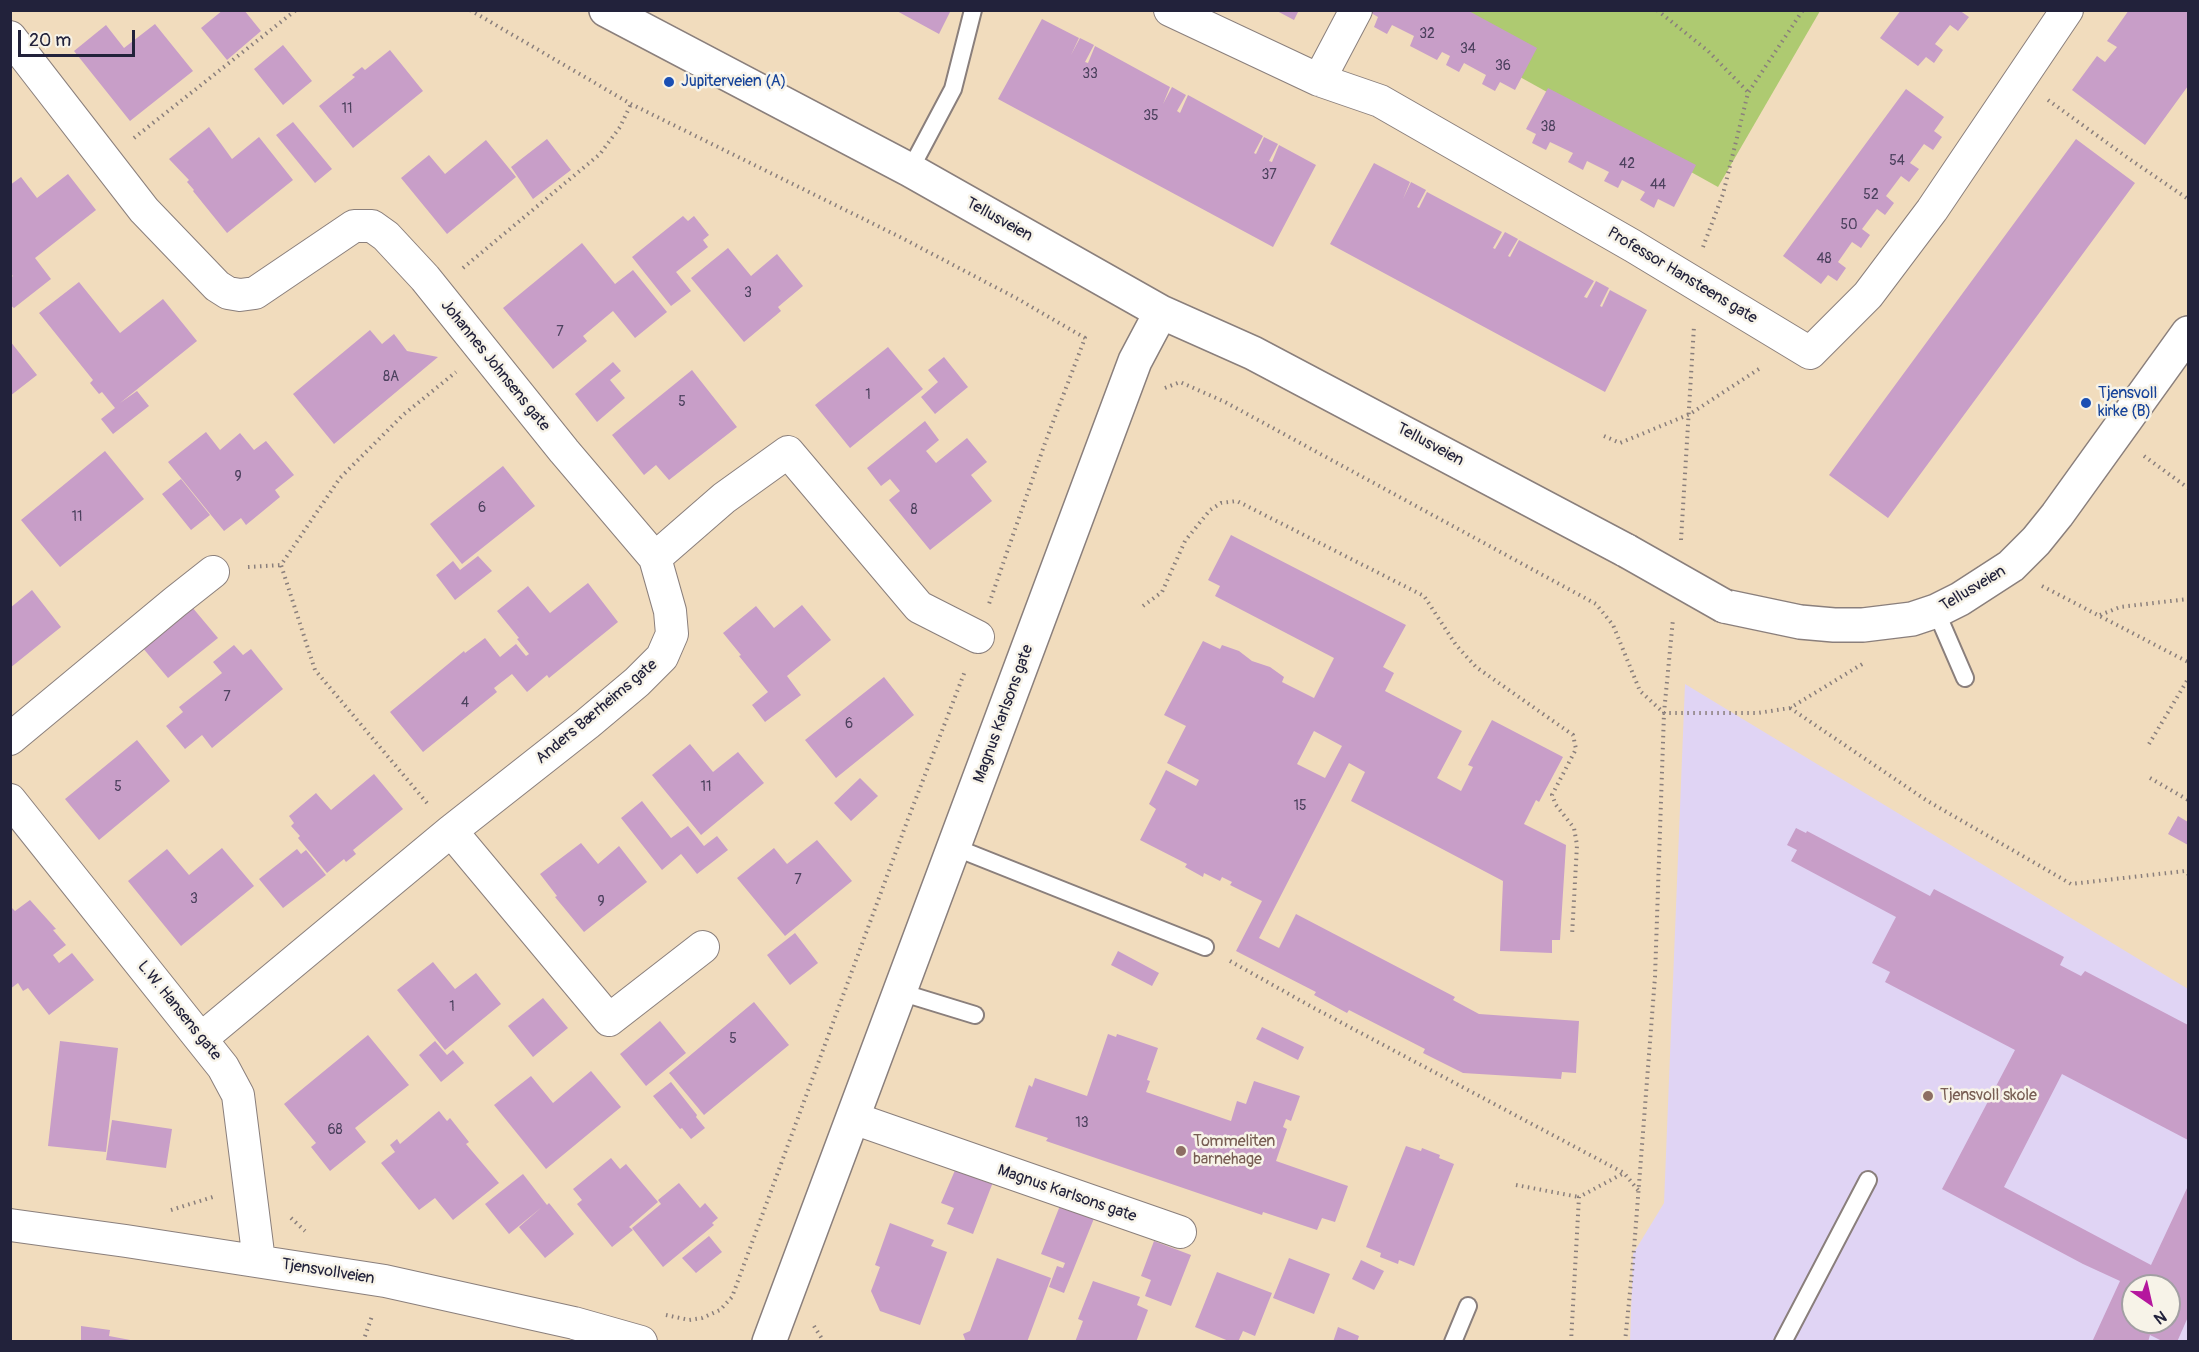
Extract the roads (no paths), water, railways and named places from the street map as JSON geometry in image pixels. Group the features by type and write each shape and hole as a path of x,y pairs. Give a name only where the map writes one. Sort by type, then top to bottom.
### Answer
{"street":[{"name":"Tellusveien","path":"606,10 910,170 1161,312 1253,353 1627,551 1724,606 1800,622 1834,625 1900,621 1936,611 1960,599 2011,566 2057,515 2188,333"},
{"name":"Professor Hansteens gate","path":"1170,10 1319,80 1380,101 1697,284 1810,354 1868,295 1932,210 2067,10"},
{"path":"1319,80 1356,10"},
{"name":"Johannes Johnsens gate","path":"10,38 144,210 217,286 228,293 240,295 255,293 354,226 372,226 386,236 435,291 564,451 655,558"},
{"name":"Magnus Karlsons gate","path":"769,1341 1135,361 1161,312"},
{"path":"655,558 724,498 788,452 919,607 978,637"},
{"name":"Anders Bærheims gate","path":"202,1038 451,831 595,717 637,682 662,657 672,634 670,611 655,558"},
{"path":"10,739 213,572"},
{"name":"L.W. Hansens gate","path":"10,800 223,1067 238,1095 259,1261"},
{"path":"451,831 609,1020 703,947"},
{"name":"Magnus Karlsons gate","path":"853,1118 1180,1232"},
{"name":"Tjensvollveien","path":"10,1225 385,1281 574,1323 641,1341"}],"lane":[{"path":"910,170 953,89 973,10"},
{"path":"1936,611 1965,678"},
{"path":"954,847 1206,947"},
{"path":"900,992 975,1015"},
{"path":"1783,1341 1868,1180"},
{"path":"1454,1341 1468,1306"}],"place":[{"name":"Jupiterveien (A)","path":"669,82"},
{"name":"Tjensvoll kirke (B)","path":"2086,403"},
{"name":"Tjensvoll skole","path":"1928,1096"},
{"name":"Tommeliten barnehage","path":"1181,1151"}]}
